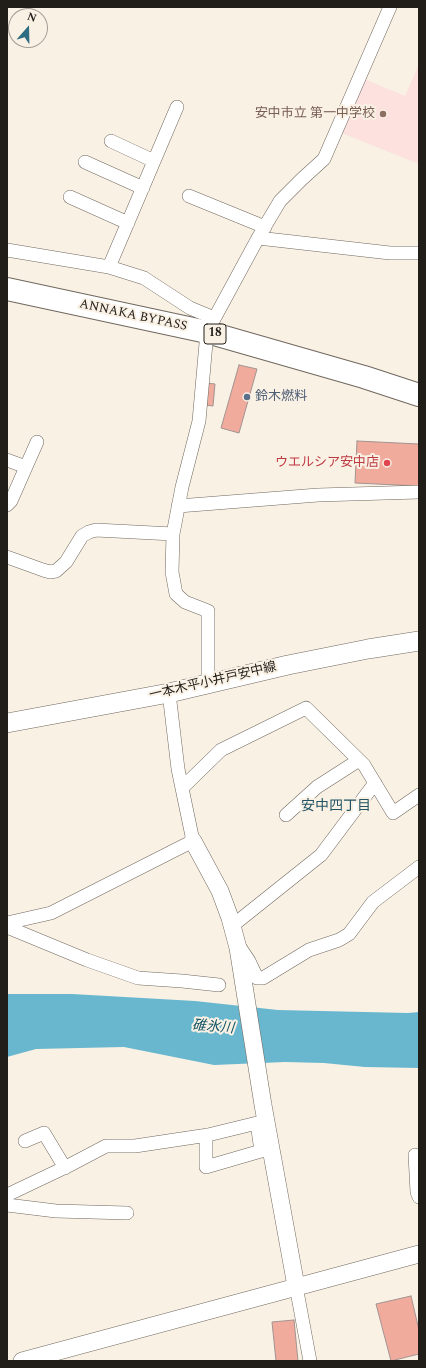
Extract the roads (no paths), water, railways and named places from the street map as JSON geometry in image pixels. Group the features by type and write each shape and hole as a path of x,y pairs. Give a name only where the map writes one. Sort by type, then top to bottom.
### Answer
{"highway":[{"name":"ANNAKA BYPASS","path":"7,289 211,325 419,395"}],"main road":[{"name":"一本木平小井戸安中線","path":"7,723 169,693 288,665 419,640"}],"street":[{"path":"208,684 208,611 185,602 176,594 172,572 173,534 178,506 199,421 211,325 258,238 280,202 324,159 390,7"},
{"path":"109,267 177,106"},
{"path":"110,141 154,161"},
{"path":"85,162 143,188"},
{"path":"189,196 265,227"},
{"path":"70,197 128,222"},
{"path":"258,238 390,253 419,253"},
{"path":"7,250 109,267 144,278 190,308 211,325"},
{"path":"7,505 11,501 37,442"},
{"path":"7,460 26,467"},
{"path":"178,506 318,495 419,492"},
{"path":"7,557 50,572 56,571 66,562 82,536 89,532 96,530 173,534"},
{"path":"169,693 178,769 193,841 220,891 237,943 263,1105 266,1150"},
{"path":"182,788 221,750 306,708 364,765 393,813 419,795"},
{"path":"286,814 317,787 359,760"},
{"path":"232,926 321,855 375,783"},
{"path":"7,923 51,914 193,841"},
{"path":"237,943 249,961 257,978 263,978 309,950 340,940 349,934 373,902 419,867"},
{"path":"7,927 87,960 138,978 219,985"},
{"path":"7,1195 65,1168 106,1146 135,1146 206,1135 257,1123 266,1150 296,1286 310,1361"},
{"path":"25,1141 44,1134 65,1168"},
{"path":"206,1135 206,1167 266,1150"},
{"path":"415,1155 417,1192 419,1197"},
{"path":"7,1205 56,1211 127,1213"},
{"path":"22,1361 419,1254"}],"water":[{"name":"碓氷川","path":"7,994 72,994 195,1001 278,1010 419,1012 419,1068 365,1067 324,1063 285,1062 214,1065 124,1047 36,1049 7,1057"}],"place":[{"name":"安中市立 第一中学校","path":"383,114"},
{"name":"鈴木燃料","path":"247,397"},
{"name":"ウエルシア安中店","path":"387,463"}],"district":[{"name":"安中四丁目","path":"336,807"}]}
